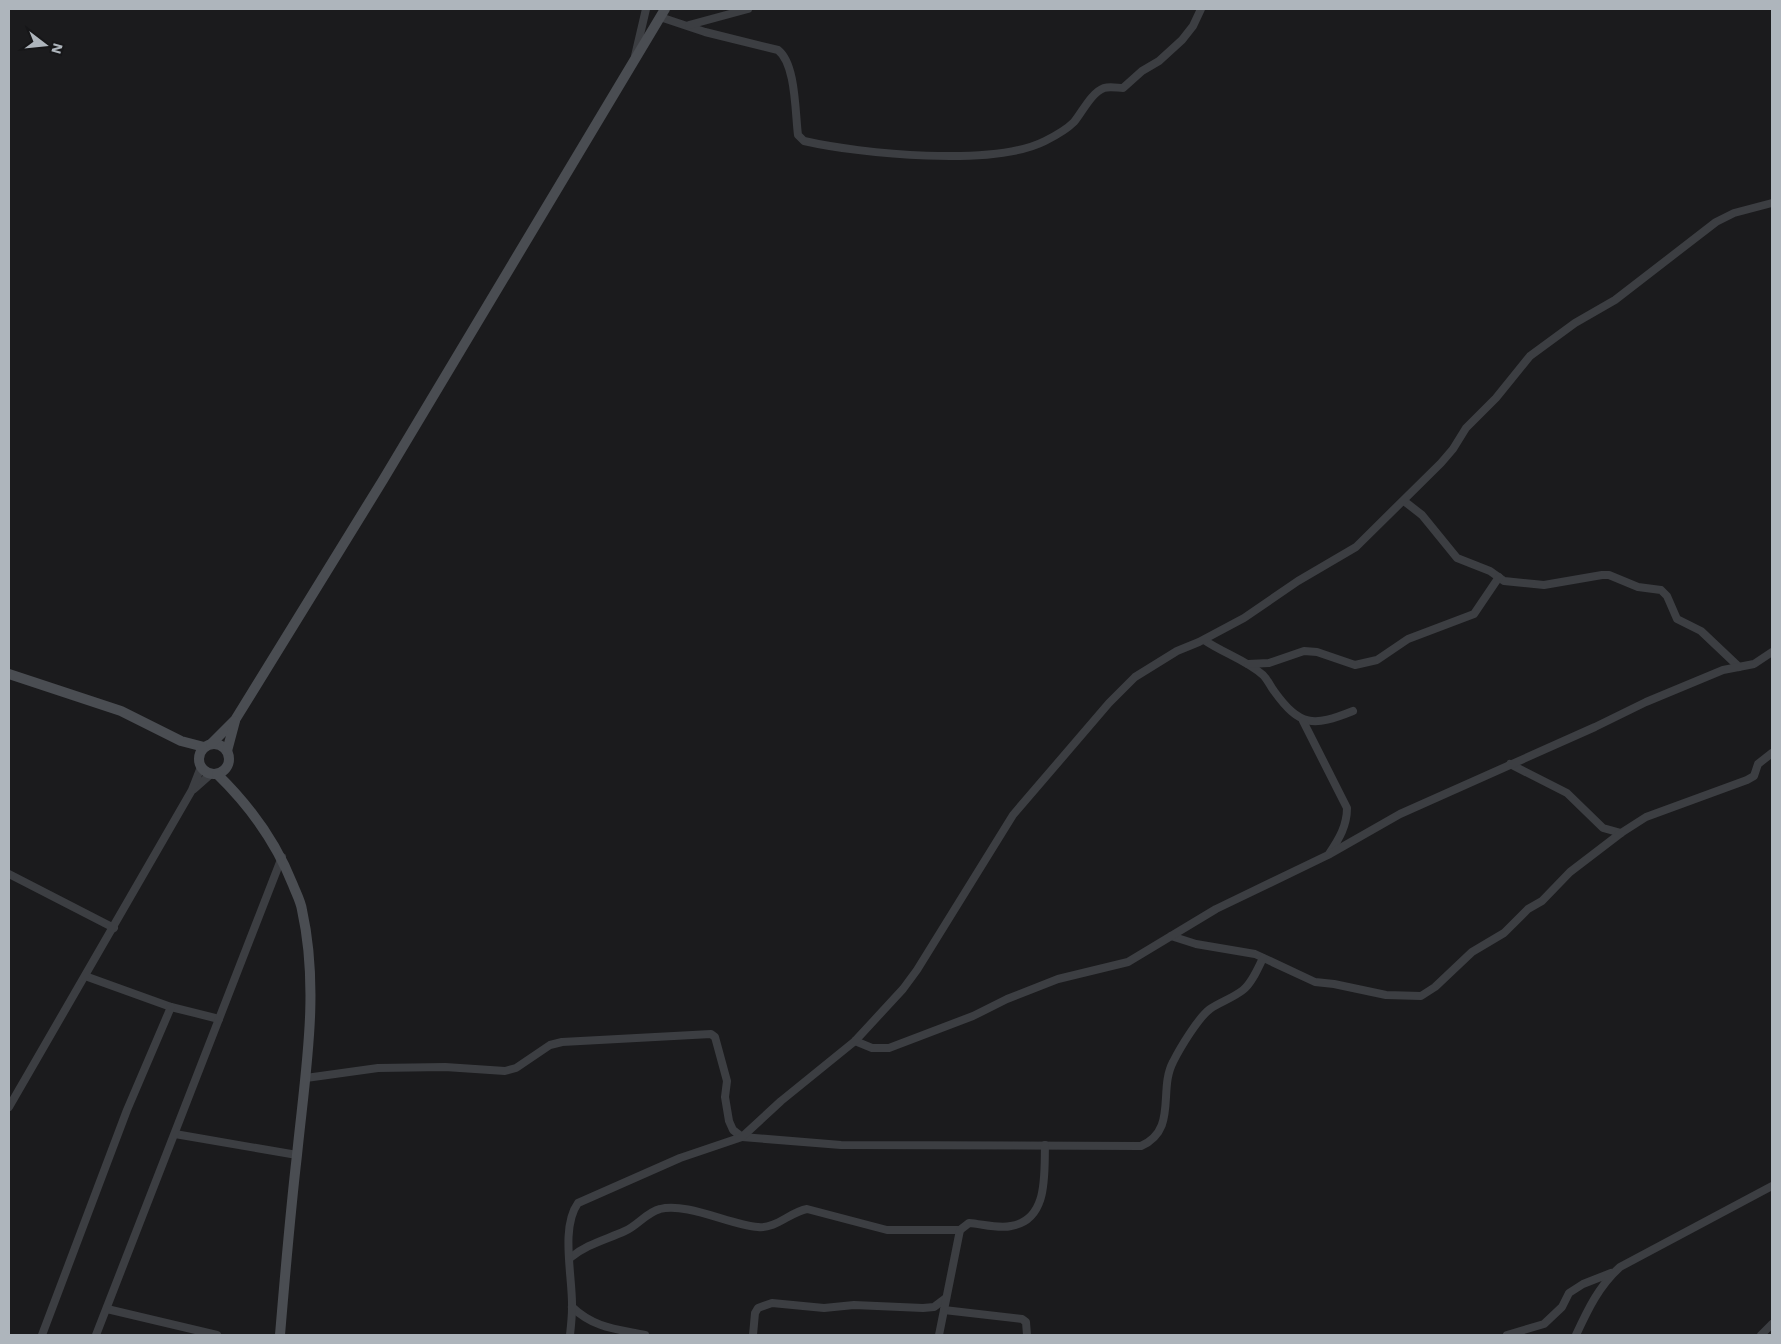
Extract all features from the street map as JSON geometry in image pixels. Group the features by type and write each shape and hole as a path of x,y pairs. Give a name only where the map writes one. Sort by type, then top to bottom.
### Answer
{"main road":[{"path":"200,764 207,746 235,720 383,480 663,13"},
{"path":"9,674 122,711 181,741 207,746 220,745 227,751"},
{"path":"235,720 227,751 228,765 239,794"},
{"path":"181,741 200,764 239,794 264,827 282,857 302,909 310,975 310,1016 306,1078 280,1335"},
{"path":"214,774 228,765"}],"street":[{"path":"634,61 646,9"},
{"path":"687,26 748,9"},
{"path":"663,13 687,26 778,50 785,55 791,73 798,135 804,142 898,152 976,155 1005,153 1027,148 1062,131 1073,123 1096,94 1105,88 1123,88 1169,53 1193,26 1200,9"},
{"path":"742,1137 781,1101 854,1041 903,989 917,970 1013,815 1109,703 1135,677 1178,651 1204,640 1244,618 1310,573 1356,548 1454,449 1466,428 1496,398 1530,356 1575,323 1615,300 1716,222 1734,213 1772,203"},
{"path":"1404,501 1422,515 1456,558 1490,571 1504,581 1544,585 1609,575 1638,587 1661,590 1667,596 1677,619 1701,631 1739,667"},
{"path":"1248,664 1269,663 1304,651 1318,652 1355,665 1377,660 1408,639 1474,614 1499,578"},
{"path":"1204,640 1248,664 1265,677 1282,701 1303,721 1347,808 1344,830 1328,855"},
{"path":"854,1041 872,1048 889,1048 1058,979 1128,962 1216,910 1328,855 1398,814 1595,727 1646,702 1724,670 1754,664 1772,652"},
{"path":"1303,721 1312,723 1353,711"},
{"path":"1171,936 1263,958 1315,982 1394,997 1421,996 1435,987 1472,952 1504,933 1528,909 1542,901 1570,872 1621,833 1646,817 1747,780 1754,776 1758,764 1772,754"},
{"path":"9,1107 192,790 200,764"},
{"path":"1510,764 1567,793 1602,828 1621,833"},
{"path":"192,790 214,774"},
{"path":"96,1335 282,857"},
{"path":"9,874 114,928"},
{"path":"570,1335 572,1307 569,1228 571,1214 578,1203 694,1153 742,1137 841,1145 1142,1146 1153,1141 1165,1118 1167,1083 1172,1063 1209,1010 1243,990 1263,958"},
{"path":"85,976 171,1007 219,1019"},
{"path":"42,1335 127,1110 171,1007"},
{"path":"306,1078 378,1068 445,1067 505,1070 516,1068 550,1045 562,1042 711,1034 715,1036 727,1081 725,1097 729,1121 733,1130 742,1137"},
{"path":"174,1134 297,1155"},
{"path":"570,1258 582,1249 632,1228 660,1209 674,1208 758,1227 770,1226 797,1211 807,1209 887,1230 960,1230 969,1224 1011,1227 1032,1216 1043,1193 1045,1145"},
{"path":"1576,1335 1588,1308 1608,1278 1629,1261 1772,1186"},
{"path":"939,1335 960,1230"},
{"path":"1507,1335 1544,1324 1562,1307 1570,1293 1583,1284 1615,1272"},
{"path":"753,1335 755,1313 758,1308 772,1303 824,1308 854,1305 923,1308 934,1307 946,1298"},
{"path":"572,1307 585,1319 595,1324 645,1335"},
{"path":"106,1309 196,1333 218,1335"},
{"path":"944,1310 1022,1318 1026,1322 1027,1335"},
{"path":"1761,1335 1772,1324"}]}
